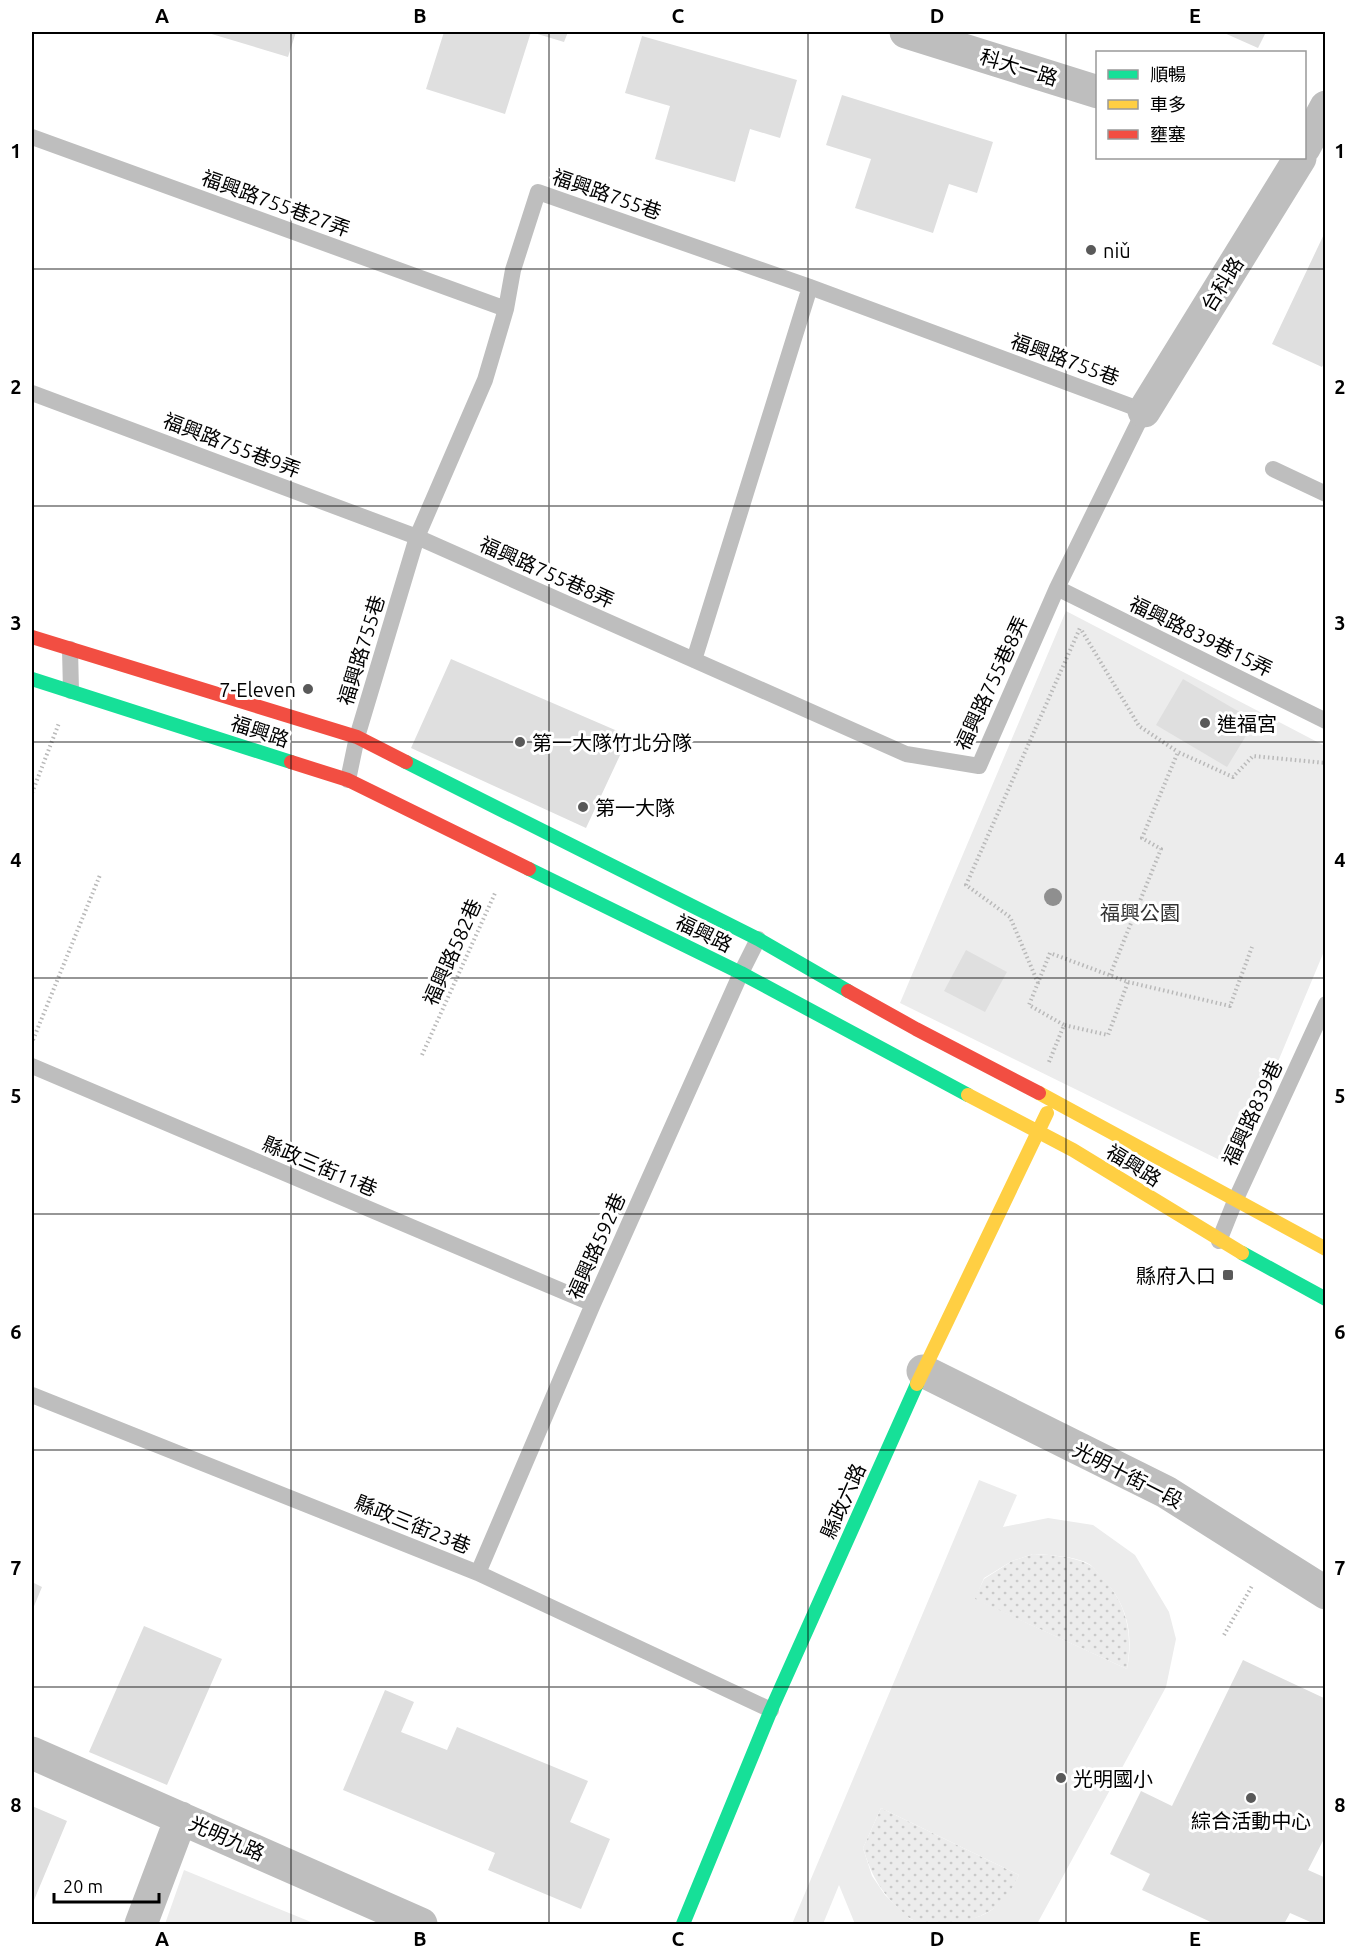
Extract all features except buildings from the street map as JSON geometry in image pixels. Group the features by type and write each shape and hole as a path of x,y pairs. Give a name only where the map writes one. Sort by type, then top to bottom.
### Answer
{"street":[{"name":"科大一路","path":"906,32 1096,91"},
{"path":"1306,146 1326,106"},
{"path":"1306,158 1326,168"},
{"name":"台科路","path":"1144,411 1299,159"},
{"name":"福興路","path":"32,637 357,737 758,939 916,1029 1054,1101 1326,1249"},
{"name":"福興路","path":"32,679 348,780 741,973 1073,1150 1220,1241 1326,1299"},
{"name":"縣政六路","path":"683,1924 771,1710 923,1371 1036,1132 1054,1101"},
{"name":"光明十街一段","path":"923,1371 1166,1492 1326,1593"},
{"name":"光明九路","path":"32,1753 421,1924"},
{"path":"141,1924 181,1818"}],"lane":[{"name":"福興路755巷27弄","path":"32,137 506,309"},
{"name":"福興路755巷","path":"348,780 357,737 417,537 485,380 506,309 513,270 538,192 810,287 1144,411"},
{"path":"694,660 810,287"},
{"name":"福興路755巷9弄","path":"32,393 417,537"},
{"name":"福興路755巷8弄","path":"417,537 906,754 979,766 1058,588 1144,411"},
{"path":"1273,469 1326,494"},
{"name":"福興路839巷15弄","path":"1058,588 1326,721"},
{"path":"70,649 71,692"},
{"name":"福興路592巷","path":"478,1573 592,1304 758,939"},
{"name":"福興路839巷","path":"1220,1241 1235,1201 1326,1004"},
{"name":"縣政三街11巷","path":"32,1066 592,1304"},
{"name":"縣政三街23巷","path":"32,1395 478,1573 771,1710"}],"path":[{"path":"1038,983 1011,917 966,885 1080,627 1139,726 1178,752 1233,777 1253,756 1326,764"},
{"path":"32,794 71,692"},
{"path":"1110,975 1161,849 1142,838 1178,752"},
{"name":"福興路582巷","path":"422,1055 510,860"},
{"path":"32,1043 100,875"},
{"path":"1128,982 1108,1035 1064,1025 1029,1005 1050,953 1128,982 1230,1006 1252,947"},
{"path":"1049,1063 1064,1025"},
{"path":"1224,1635 1256,1580"}],"green space":[{"name":"福興公園","path":"1066,611 1325,746 1325,949 1234,1167 900,1003"},
{"path":"979,1480 1017,1495 1003,1527 1048,1518 1093,1525 1135,1555 1169,1612 1176,1639 1166,1687 1037,1924 936,1924 964,1921 986,1913 1004,1899 1019,1875 881,1808 863,1848 872,1876 885,1895 910,1919 929,1924 855,1924 839,1885 823,1924 792,1924","holes":["1033,1554 1054,1555 1083,1561 1089,1564 1111,1588 1123,1609 1129,1631 1127,1669 975,1599 984,1578 1012,1561"]},
{"path":"1033,1554 1054,1555 1081,1561 1092,1566 1110,1586 1126,1619 1129,1643 1127,1669 974,1599 984,1579 1012,1561"},
{"path":"881,1808 1019,1875 1008,1897 986,1913 973,1919 948,1925 922,1923 907,1917 880,1887 863,1848"},
{"path":"184,1870 316,1924 165,1924"}],"traffic: fast":[{"path":"32,679 291,762"},
{"path":"406,762 758,939 848,991"},
{"path":"529,869 741,973 968,1095"},
{"path":"1242,1253 1326,1299"},
{"path":"683,1924 771,1710 917,1384"}],"traffic: slow":[{"path":"1039,1093 1326,1249"},
{"path":"968,1095 1073,1150 1242,1253"},
{"path":"917,1384 1047,1113"}],"traffic: jam":[{"path":"32,637 357,737 406,762"},
{"path":"291,762 348,780 529,869"},
{"path":"848,991 1039,1093"}],"place":[{"name":"niǔ","path":"1091,250"},
{"name":"7-Eleven","path":"308,689"},
{"name":"進福宮","path":"1205,723"},
{"name":"第一大隊竹北分隊","path":"520,742"},
{"name":"第一大隊","path":"583,807"},
{"name":"縣府入口","path":"1228,1275"},
{"name":"光明國小","path":"1061,1778"},
{"name":"綜合活動中心","path":"1251,1798"}]}
